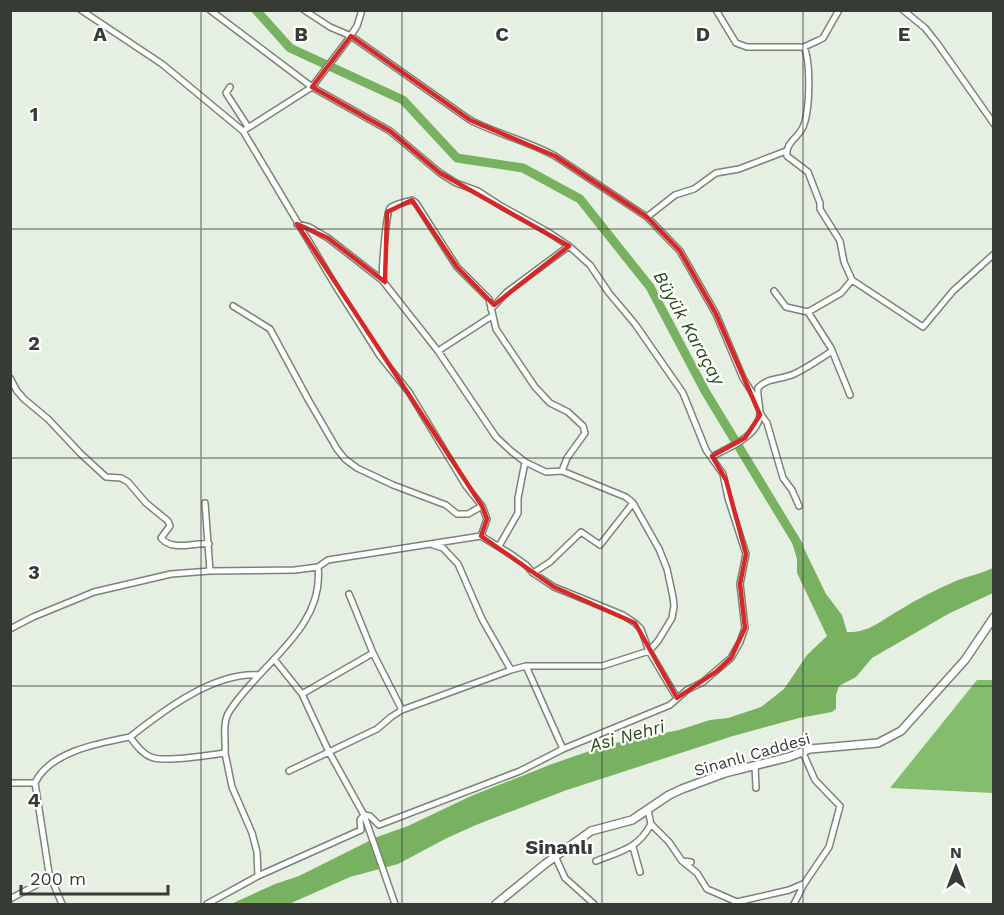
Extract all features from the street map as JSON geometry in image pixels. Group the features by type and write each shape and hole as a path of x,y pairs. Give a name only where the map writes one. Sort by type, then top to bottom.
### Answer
{"main road":[{"name":"Sinanlı Caddesi","path":"497,904 555,856 591,831 632,820 669,795 698,782 803,753 810,749 878,743 901,731 965,660 993,617"}],"street":[{"path":"81,10 162,64 246,129"},
{"path":"210,10 312,87 390,131 440,173 456,183 478,191 569,246 597,274 675,380 711,457 723,474 728,498 746,554 742,564 740,584 745,628 740,642 731,658 703,682 687,690 670,705 563,749 520,771 379,825 370,816 364,815"},
{"path":"304,10 470,120 491,131 540,148 555,156 647,217 680,251 716,314 743,378 758,402"},
{"path":"246,129 312,87 349,39 357,26 362,10"},
{"path":"716,10 736,43 747,47 804,46 822,38 839,10"},
{"path":"903,10 925,28 938,43 993,124"},
{"path":"647,217 675,195 694,189 716,173 739,169 786,151 799,134 806,119 809,68 804,46"},
{"path":"230,87 226,93 297,225 380,356 409,392 466,486 482,506 487,519 481,536"},
{"path":"786,151 787,156 808,172 820,203 820,209 840,241 844,262 852,280 923,327 953,291 993,254"},
{"path":"382,279 387,212 390,207 412,200 457,267 489,299 496,329 535,387 550,403 568,412 583,426 585,433 567,458 562,471"},
{"path":"289,771 377,729 402,710 511,670 526,666 602,666 649,651 672,618 674,606 667,569 659,549 633,503 627,497 562,471 546,471 525,462 496,437 438,351 382,279 328,238 309,227 297,225"},
{"path":"438,351 491,313 507,292 569,246"},
{"path":"774,291 786,308 808,312 841,293 852,280"},
{"path":"232,306 270,329 309,401 345,459 357,468 393,485 446,505 457,514 468,514 482,506"},
{"path":"808,312 832,351 850,395"},
{"path":"799,506 792,490 783,478 767,423 760,413 758,388 771,379 786,378 795,374 832,351"},
{"path":"10,378 24,399 48,419 106,477 122,478 128,482 146,503 168,521 170,526 161,538 166,543 176,546 209,544"},
{"path":"711,457 745,438 755,429 760,413"},
{"path":"499,546 518,513 518,498 525,462"},
{"path":"205,503 210,571"},
{"path":"533,573 550,562 580,532 600,545 633,503"},
{"path":"10,629 94,592 171,574 295,570 318,567 328,560 481,536 499,546 554,587 629,619 641,629 649,651 677,698"},
{"path":"431,544 443,548 458,564 482,619 511,670"},
{"path":"258,876 255,842 232,786 225,753 225,726 229,712 295,635 310,613 319,576 318,567"},
{"path":"348,594 373,653 402,710"},
{"path":"302,694 373,653"},
{"path":"274,659 302,694 329,752 364,815 395,904"},
{"path":"526,666 563,749"},
{"path":"62,904 49,873 35,783 39,774 60,759 89,747 130,737 183,699 219,682 244,674 260,675"},
{"path":"130,737 140,750 154,758 225,753"},
{"path":"794,904 804,884 829,847 840,806 816,780 803,753"},
{"path":"755,765 756,788"},
{"path":"10,783 35,783"},
{"path":"648,810 651,824 669,842 682,861 697,873 707,889 737,902 789,890 804,884"},
{"path":"207,904 258,876 361,830 360,820 364,815"},
{"path":"596,861 633,847 646,834 651,824"},
{"path":"633,847 640,872"},
{"path":"555,856 565,878 594,904"},
{"path":"682,861 691,862"},
{"path":"10,898 38,884 49,873"}],"highlighted area":[{"path":"351,36 470,120 555,156 647,217 680,251 716,314 760,415 745,438 712,456 726,480 746,554 740,584 745,628 731,658 717,671 677,698 635,623 554,587 481,536 487,519 482,506 297,224 328,238 385,282 387,212 412,200 457,267 494,305 569,246 440,173 390,131 312,87"}],"shaded area":[{"path":"797,534 826,594 842,615 847,632 862,631 912,602 958,580 993,568 993,593 948,614 872,658 856,677 839,686 836,695 836,709 832,712 799,718 733,736 564,791 476,825 398,864 350,877 289,904 231,904 299,876 377,837 408,826 471,796 552,764 610,744 679,730 710,720 728,718 761,707 784,689 807,655 827,636 797,573 797,559 791,539"},
{"path":"977,680 993,680 993,793 890,788"}],"waterway":[{"name":"Büyük Karaçay","path":"256,10 290,48 403,100 457,158 523,168 580,199 650,287 705,391 799,546"}],"district":[{"name":"Sinanlı","path":"559,847"}],"water label":[{"name":"Asi Nehri","path":"627,736"}]}
